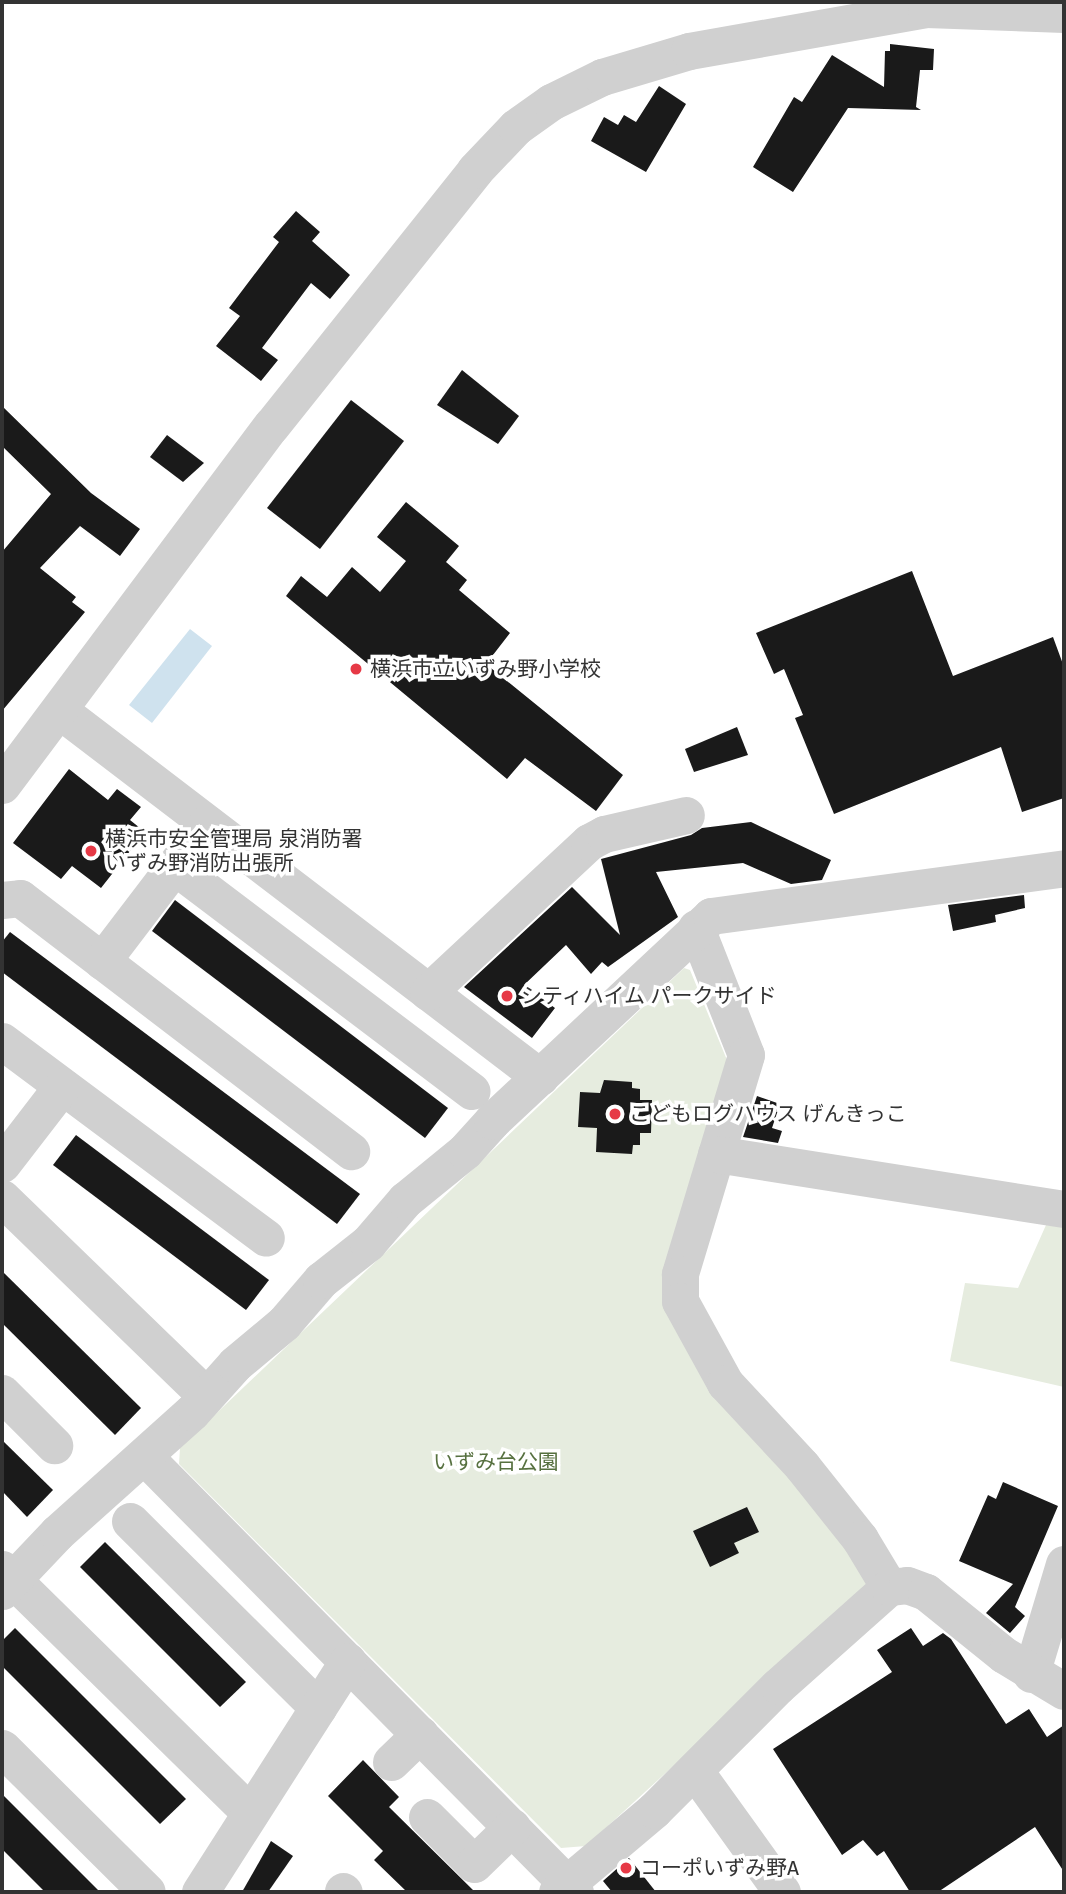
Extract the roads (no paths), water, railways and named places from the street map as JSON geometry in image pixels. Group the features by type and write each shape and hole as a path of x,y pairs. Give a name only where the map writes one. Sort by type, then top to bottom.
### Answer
{"street":[{"path":"7,765 59,710 271,426 475,170 516,127 551,102 603,77 689,51 924,5 1064,14"},
{"path":"59,710 540,1077"},
{"path":"397,1035 429,993 589,842 604,834 686,815"},
{"path":"102,961 207,823"},
{"path":"174,866 471,1091"},
{"path":"250,1814 6,1580 145,1456 284,1323 321,1280 368,1243 405,1200 465,1151 711,916 1064,867"},
{"path":"2,900 20,898 351,1152"},
{"path":"696,928 746,1055 680,1274 680,1301 725,1383 802,1466 860,1539 889,1587"},
{"path":"2,1041 266,1238"},
{"path":"2,1164 62,1086"},
{"path":"716,1154 1064,1209"},
{"path":"2,1198 206,1396"},
{"path":"2,1394 54,1445"},
{"path":"145,1456 512,1827 567,1889 695,1771 778,1686 889,1587 907,1585 926,1592 1031,1674 1064,1691"},
{"path":"131,1521 318,1708"},
{"path":"170,1561 210,1522"},
{"path":"1031,1674 1064,1564"},
{"path":"200,1892 348,1661"},
{"path":"391,1762 420,1734"},
{"path":"2,1748 147,1892"},
{"path":"695,1771 782,1892"},
{"path":"427,1817 474,1864 512,1827"}],"water":[{"path":"190,629 212,646 152,723 129,705"}],"place":[{"name":"横浜市立いずみ野小学校","path":"356,669"},
{"name":"横浜市安全管理局 泉消防署 いずみ野消防出張所","path":"91,851"},
{"name":"シティハイム パークサイド","path":"507,996"},
{"name":"こどもログハウス げんきっこ","path":"615,1114"},
{"name":"コーポいずみ野A","path":"626,1868"}],"park label":[{"name":"いずみ台公園","path":"496,1462"}]}
